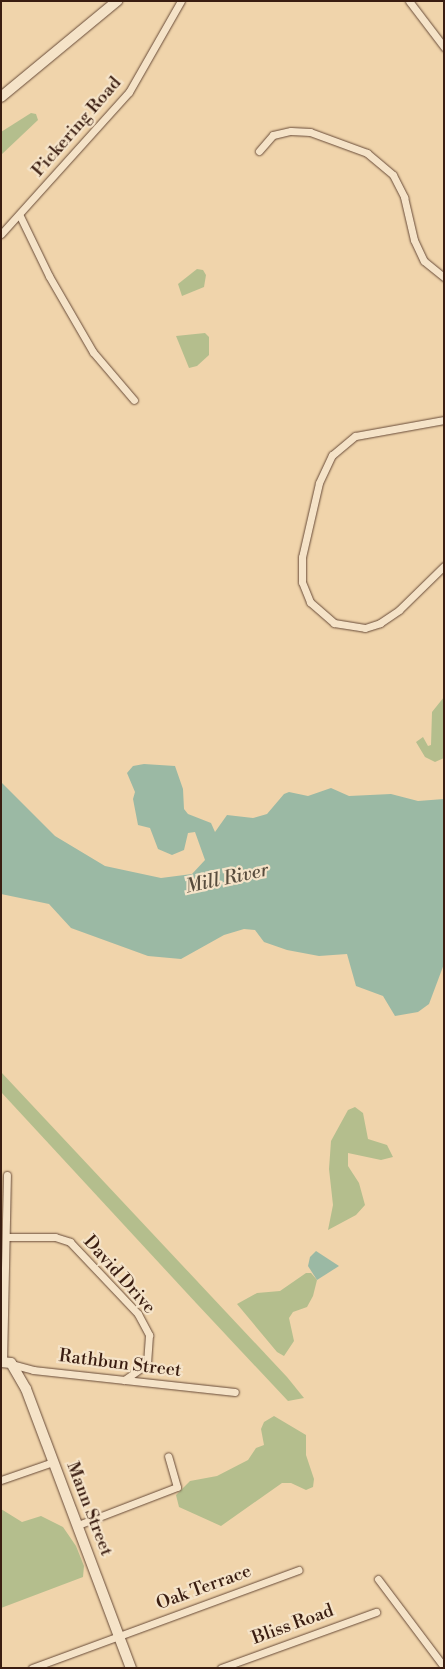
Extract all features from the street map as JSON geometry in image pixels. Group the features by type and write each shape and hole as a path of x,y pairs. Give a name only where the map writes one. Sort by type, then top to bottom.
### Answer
{"street":[{"path":"1,97 118,1"},
{"name":"Pickering Road","path":"1,234 20,216 129,92 180,1"},
{"path":"409,1 444,47"},
{"path":"258,151 273,135 291,131 318,134 368,153 393,174 404,197 414,240 424,261 444,277"},
{"path":"20,216 49,276 93,352 134,400"},
{"path":"444,420 355,436 342,444 332,455 319,483 301,570 306,592 318,611 334,623 365,628 380,623 399,610 444,566"},
{"path":"5,1363 3,1259 6,1237 7,1174"},
{"name":"David Drive","path":"6,1237 55,1237 70,1242 138,1314 149,1335 147,1364 124,1380"},
{"name":"Rathbun Street","path":"5,1363 32,1370 235,1392"},
{"name":"Mann Street","path":"5,1363 26,1389 131,1668"},
{"path":"78,1525 177,1486 168,1456"},
{"path":"1,1480 53,1462"},
{"name":"Oak Terrace","path":"32,1668 298,1570"},
{"path":"378,1579 444,1667"},
{"name":"Bliss Road","path":"221,1668 376,1612"}],"shaded area":[{"path":"31,113 36,114 38,120 1,155 1,132"},
{"path":"197,269 203,270 206,275 204,287 182,296 178,284"},
{"path":"205,333 209,337 209,355 197,366 189,368 176,336"},
{"path":"444,697 444,758 435,762 425,757 416,742 423,737 428,746 431,745 432,712"},
{"path":"1,1072 287,1377 304,1398 288,1401 197,1304 1,1092"},
{"path":"355,1107 363,1113 368,1139 387,1145 393,1157 381,1160 348,1153 348,1166 359,1183 365,1205 356,1215 328,1230 333,1205 329,1169 331,1141 348,1110"},
{"path":"306,1273 311,1273 317,1280 313,1296 307,1307 293,1312 289,1318 294,1341 284,1356 277,1352 237,1304 257,1293 280,1291"},
{"path":"274,1416 306,1435 306,1455 314,1479 313,1487 306,1490 291,1483 282,1483 221,1526 179,1507 176,1495 190,1481 217,1476 248,1460 256,1448 264,1445 261,1429 264,1422"},
{"path":"1,1509 22,1522 41,1516 63,1527 76,1546 84,1566 83,1577 1,1608"}],"water":[{"name":"Mill River","path":"144,764 175,766 183,789 184,809 188,814 211,823 215,832 227,815 253,818 267,814 284,794 289,792 308,796 331,788 349,796 391,794 418,801 444,799 444,964 429,1004 418,1012 395,1016 383,996 356,986 347,954 319,956 287,950 264,942 255,930 244,929 224,935 181,959 148,956 71,928 49,904 1,894 1,782 55,836 105,866 161,878 192,874 205,860 195,832 188,833 184,850 172,855 158,849 150,828 138,825 133,799 135,792 127,773 133,766"},
{"path":"316,1251 339,1266 317,1280 308,1266 310,1257"}]}
